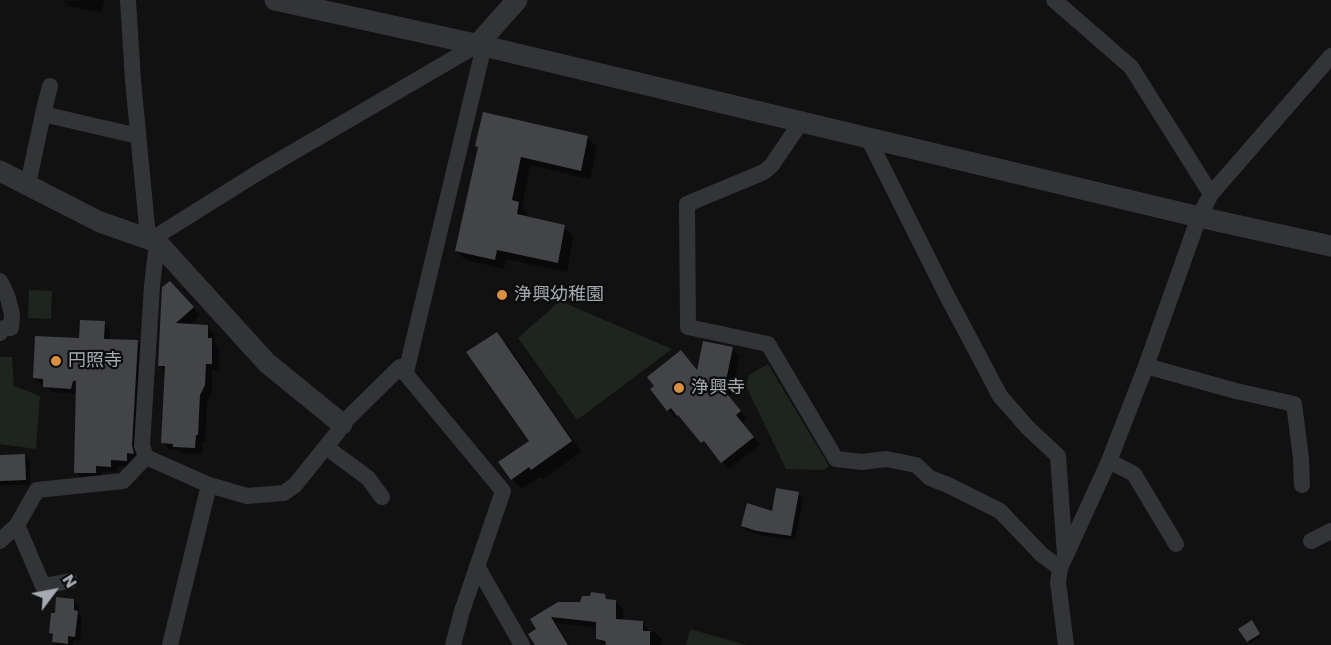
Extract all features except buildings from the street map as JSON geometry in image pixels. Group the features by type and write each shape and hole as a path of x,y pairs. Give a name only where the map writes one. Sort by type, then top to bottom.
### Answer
{"street":[{"path":"128,0 138,136 152,240 152,286 142,446 146,457 209,485 247,496 284,493 295,485 342,424 400,367 503,491 453,645"},
{"path":"152,240 259,172 480,46 517,0"},
{"path":"1054,0 1131,67 1211,194"},
{"path":"283,1 1199,217 1331,246"},
{"path":"406,372 480,46"},
{"path":"1066,645 1058,582 1063,562 1109,461 1146,366 1199,217 1211,194 1331,56"},
{"path":"28,184 50,86"},
{"path":"43,114 138,136"},
{"path":"801,122 772,165 764,172 687,204 688,327 768,344 836,459 862,462 886,459 916,465 930,478 948,484 1000,511 1042,555 1063,562"},
{"path":"868,138 1000,396 1028,428 1058,456 1063,562"},
{"path":"0,171 100,222 152,240 267,363 342,424"},
{"path":"0,281 12,314 10,328 4,328 0,333"},
{"path":"1146,366 1236,391 1294,404 1302,485"},
{"path":"326,447 368,478 382,497"},
{"path":"0,541 17,525 37,490 123,480 146,457"},
{"path":"1109,461 1134,474 1176,544"},
{"path":"170,645 209,485"},
{"path":"17,525 43,586 70,581"},
{"path":"1311,541 1331,531"},
{"path":"477,566 522,645"}],"shaded area":[{"path":"29,290 52,291 51,319 28,318"},
{"path":"560,301 672,349 577,420 518,338"},
{"path":"0,357 12,357 14,386 40,396 36,449 0,444"},
{"path":"768,364 829,466 824,470 786,469 746,386 749,375"},
{"path":"690,629 746,645 686,645"}],"place":[{"name":"浄興幼稚園","path":"502,295"},
{"name":"円照寺","path":"56,361"},
{"name":"浄興寺","path":"679,388"}]}
